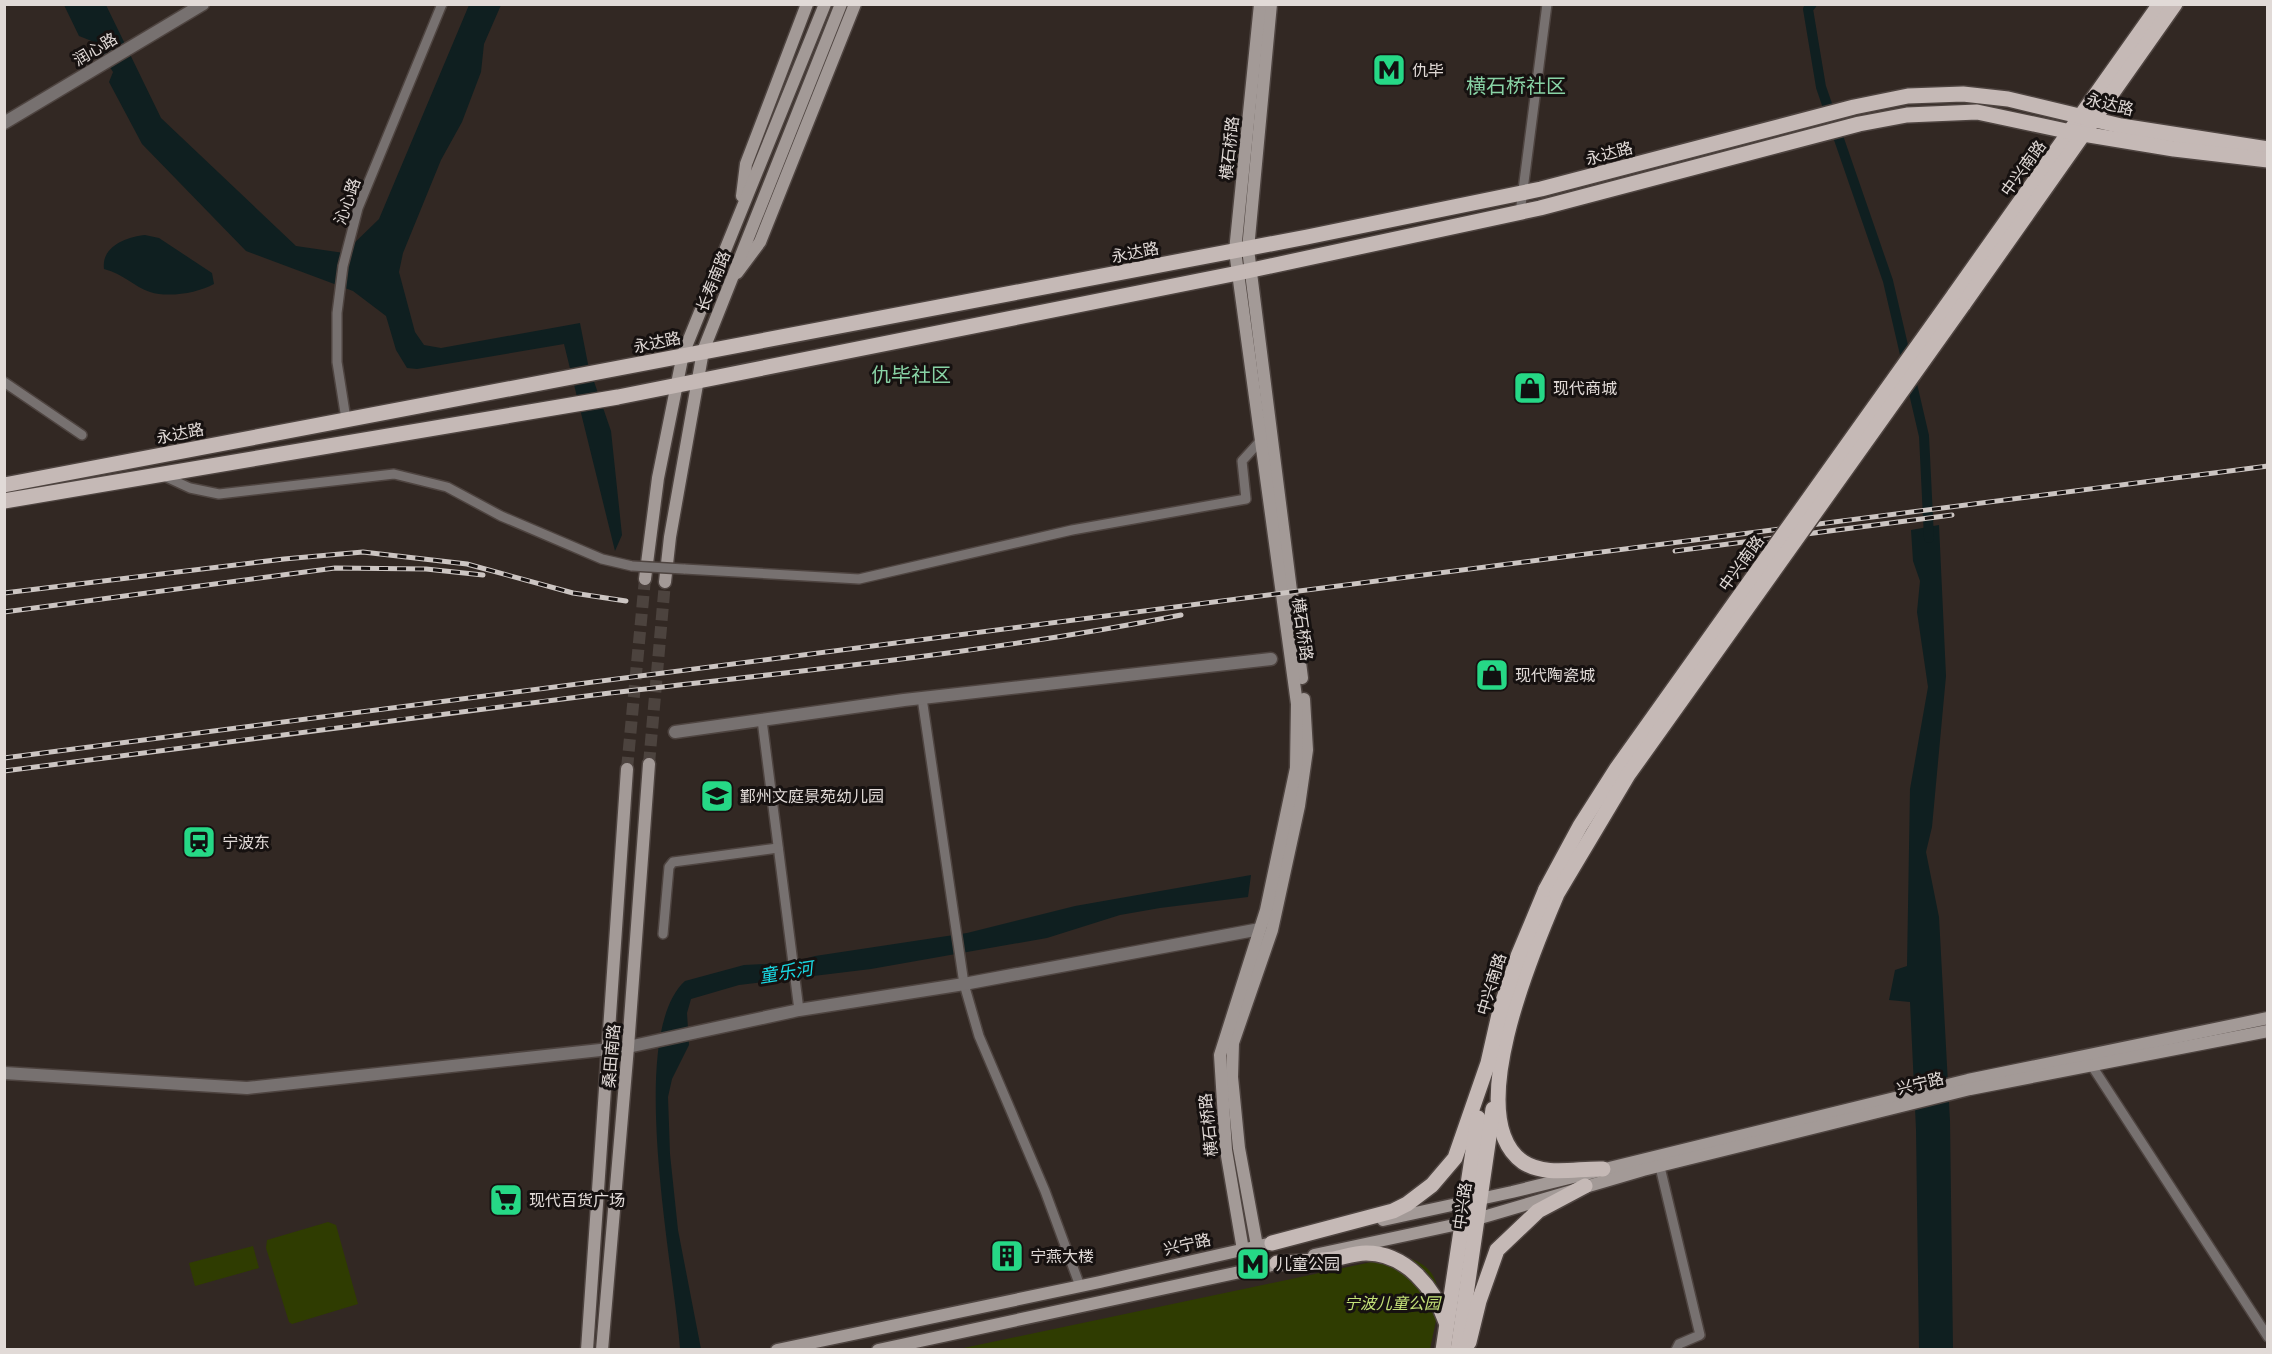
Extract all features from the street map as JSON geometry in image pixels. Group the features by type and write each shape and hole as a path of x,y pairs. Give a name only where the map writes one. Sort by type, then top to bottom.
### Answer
{"main road":[{"path":"739,216 746,164 807,4"},
{"name":"长寿南路","path":"645,579 658,478 683,354 825,4"},
{"name":"长寿南路","path":"665,582 670,537 703,351 841,4"},
{"path":"732,278 750,258 760,242 855,4"},
{"name":"横石桥路","path":"1243,1250 1226,1150 1219,1066 1222,1043 1260,929 1291,795 1298,730 1297,704 1262,439 1242,250 1260,4"},
{"name":"横石桥路","path":"1242,250 1272,4"},
{"name":"中兴南路","path":"2089,118 2160,4"},
{"name":"中兴南路","path":"1265,1245 1393,1211 1407,1204 1432,1185 1455,1158 1494,1064 1514,967 1580,826 1617,768 1959,300 2078,133 2175,4"},
{"name":"永达路","path":"4,485 683,354 1242,250 1523,193 1854,107 1908,96 1963,94 2008,99 2175,135 2268,149"},
{"name":"永达路","path":"4,501 618,397 1244,272 1520,213 1859,123 1907,115 1977,112 2078,133 2222,157 2268,160"},
{"name":"横石桥路","path":"1244,272 1307,720 1307,750 1299,806 1272,930 1233,1043 1232,1077 1239,1148 1265,1245"},
{"name":"桑田南路","path":"602,1350 649,764"},
{"name":"桑田南路","path":"587,1350 627,769"},
{"name":"兴宁路","path":"777,1350 1473,1199 1969,1084 2268,1018"},
{"name":"兴宁路","path":"1969,1084 2092,1066 2268,1031"},
{"name":"中兴南路","path":"1494,1064 1502,1130 1516,1156"},
{"name":"中兴路","path":"1458,1350 1478,1218 1469,1167 1494,1064"},
{"name":"兴宁路","path":"878,1350 1463,1223 1585,1186 1871,1108"},
{"name":"兴宁路","path":"1516,1156 1540,1169 1604,1169"},
{"name":"兴宁路","path":"1463,1350 1469,1342 1479,1301 1497,1250 1538,1211 1585,1186"},
{"name":"中兴路","path":"1443,1350 1463,1223 1473,1199"},
{"path":"1278,1263 1306,1263 1365,1253 1381,1255 1415,1273 1429,1286 1438,1301 1447,1325"}],"street":[{"name":"润心路","path":"4,123 203,4"},
{"name":"沁心路","path":"346,419 337,362 337,313 343,266 358,208 442,4"},
{"path":"1520,213 1547,4"},
{"path":"4,382 82,435"},
{"path":"159,474 190,488 219,494 394,474 447,487 501,516 602,559 632,566 859,579 1072,530 1246,499 1242,461 1262,439"},
{"path":"675,732 922,698 1271,658"},
{"path":"922,698 964,984 979,1036 1046,1191 1080,1286"},
{"path":"762,720 798,1010"},
{"path":"663,934 669,867 673,862 778,848"},
{"path":"4,1072 247,1088 628,1047 798,1010 964,984 1260,929"},
{"path":"2092,1066 2268,1337"},
{"path":"1660,1167 1700,1335 1678,1344 1676,1350"}],"green space":[{"path":"328,1222 336,1225 358,1304 292,1324 289,1322 266,1248 267,1240"},
{"path":"253,1246 259,1268 195,1286 189,1263"},
{"name":"宁波儿童公园","path":"1400,1256 1417,1261 1428,1269 1435,1280 1438,1305 1430,1349 954,1350"}],"water":[{"path":"64,5 106,5 161,118 296,246 344,253 379,219 469,5 501,5 484,44 481,72 462,122 441,160 403,253 399,272 415,332 424,345 441,348 580,323 588,364 611,431 622,535 615,551 564,344 417,369 407,368 396,350 386,316 353,291 246,251 142,144 109,82 113,72 94,42 79,36"},
{"path":"145,235 159,238 212,273 214,284 183,294 157,294 144,290 104,269 107,254 117,244"},
{"path":"1939,525 1946,676 1932,827 1926,852 1939,917 1950,1121 1953,1349 1919,1349 1916,1129 1910,1002 1889,1000 1895,970 1907,966 1910,789 1928,687 1917,612 1920,581 1913,561 1911,530"},
{"name":"童乐河","path":"1251,875 1248,897 1120,915 1047,938 871,969 739,985 691,999 687,1013 689,1045 672,1079 668,1097 670,1154 678,1230 701,1349 680,1349 658,1156 656,1101 658,1050 667,1009 685,981 744,965 789,963 815,956 967,933 1075,906"}],"waterway":[{"path":"1812,4 1808,9 1821,87 1888,281 1924,436 1929,538"}],"tunnel":[{"path":"627,769 645,579"},
{"path":"649,764 665,582"}],"railway":[{"path":"4,758 2268,466"},
{"path":"1675,551 1952,515"},
{"path":"4,593 284,559 363,552 467,564 573,593 626,601"},
{"path":"4,612 335,568 426,569 483,575"},
{"path":"4,771 527,703 965,651 1181,615"}],"place":[{"name":"仇毕","path":"1389,70"},
{"name":"现代商城","path":"1530,388"},
{"name":"现代陶瓷城","path":"1492,675"},
{"name":"鄞州文庭景苑幼儿园","path":"717,796"},
{"name":"宁波东","path":"199,842"},
{"name":"现代百货广场","path":"506,1200"},
{"name":"宁燕大楼","path":"1007,1256"},
{"name":"儿童公园","path":"1253,1264"}],"district":[{"name":"横石桥社区","path":"1516,85"},
{"name":"仇毕社区","path":"911,374"}]}
